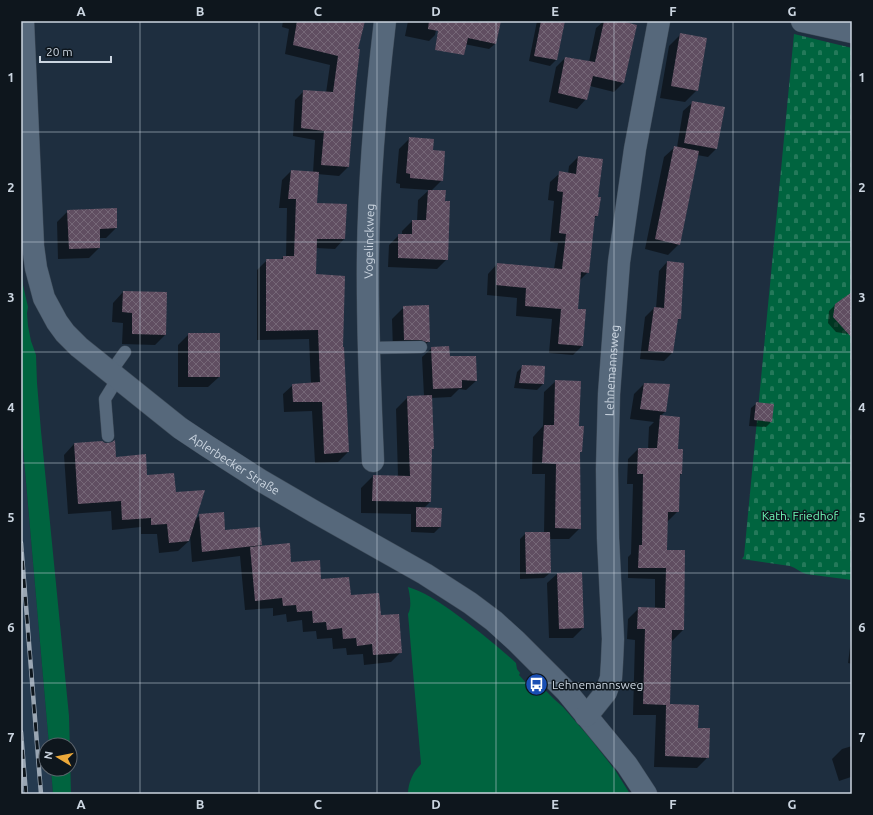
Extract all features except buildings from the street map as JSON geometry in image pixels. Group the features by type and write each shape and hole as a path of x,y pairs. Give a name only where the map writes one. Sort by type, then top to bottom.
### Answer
{"street":[{"name":"Aplerbecker Straße","path":"23,21 33,246 36,268 44,298 56,322 79,348 180,428 260,480 425,574 470,603 494,621 566,691 627,765 646,794"},
{"name":"Vogelinckweg","path":"373,461 369,348 369,218 375,119 385,21"},
{"name":"Lehnemannsweg","path":"586,716 606,692 611,678 612,650 607,468 609,394 619,262 635,150 659,21"},
{"path":"802,21 852,32"}],"lane":[{"path":"369,348 421,348"},
{"path":"108,436 105,399 125,352"}],"shaded area":[{"path":"21,425 48,737 38,737 38,777 52,777 53,794 21,794"}],"green space":[{"name":"Kath. Friedhof","path":"794,34 852,48 852,580 806,574 790,566 742,559 744,556"},
{"path":"21,224 23,245 21,254"},
{"path":"21,268 28,307 28,326 36,355 41,431 69,716 70,737 48,737 21,425"},
{"path":"408,587 439,602 484,635 516,663 517,669 520,673 519,675 529,686 531,687 537,682 563,707 589,737 615,770 630,794 408,794 412,778 421,764 408,614 410,597"},
{"path":"52,777 71,777 71,794 53,794"}],"railway":[{"path":"21,543 41,794"},
{"path":"21,732 26,794"}],"place":[{"name":"Lehnemannsweg","path":"537,684"}]}
